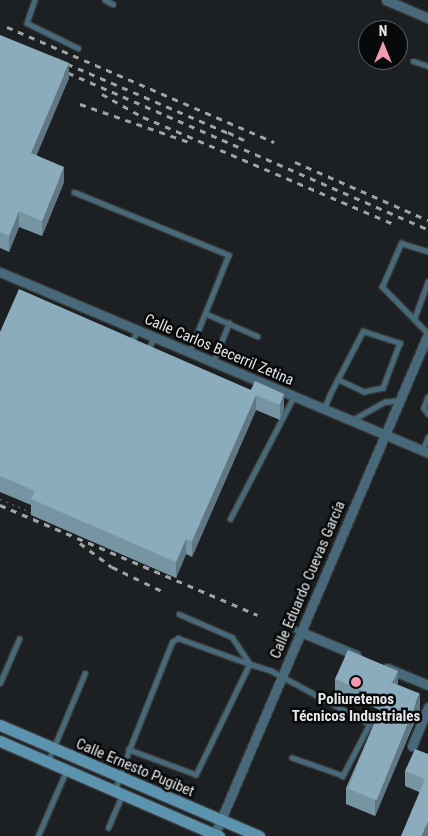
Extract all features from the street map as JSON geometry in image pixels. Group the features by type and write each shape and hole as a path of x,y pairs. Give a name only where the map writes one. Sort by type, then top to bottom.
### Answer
{"street":[{"path":"386,0 428,18"},
{"name":"Calle Carlos Becerril Zetina","path":"0,272 425,452"},
{"name":"Calle Eduardo Cuevas García","path":"216,835 385,435 425,348 428,334"},
{"path":"301,632 365,659"},
{"path":"374,662 428,685"},
{"path":"412,746 428,707"},
{"name":"Calle Ernesto Pugibet","path":"0,725 120,779 259,836"},
{"name":"Calle Ernesto Pugibet","path":"0,741 216,835"}],"lane":[{"path":"35,0 27,23 78,48"},
{"path":"105,0 113,4"},
{"path":"413,61 428,66"},
{"path":"74,192 228,253 207,314 190,352"},
{"path":"428,251 402,242 382,285 428,334"},
{"path":"414,319 428,281"},
{"path":"207,314 257,336"},
{"path":"213,362 229,323"},
{"path":"128,348 138,330"},
{"path":"324,409 338,380 365,330 400,343 383,388 364,392 338,380"},
{"path":"143,361 154,337"},
{"path":"230,519 294,396"},
{"path":"428,397 424,408 428,414"},
{"path":"351,420 385,402 401,400"},
{"path":"425,452 428,437"},
{"path":"179,614 232,637 250,664"},
{"path":"290,627 301,632"},
{"path":"108,828 129,750 176,638 250,664 370,724 343,776 292,758"},
{"path":"0,683 19,639"},
{"path":"129,750 196,775 250,664"},
{"path":"48,762 85,673"},
{"path":"38,836 66,771"}],"path":[{"path":"0,499 32,512"}],"building":[{"path":"0,35 69,63 31,153 64,167 42,221 19,211 9,236 0,232"},
{"path":"19,289 251,390 255,381 284,394 280,405 256,395 192,541 186,539 176,562 31,499 35,491 0,476 0,332"},
{"path":"348,650 398,671 393,682 391,682 384,700 335,679"},
{"path":"391,682 420,694 377,800 348,789"},
{"path":"415,749 428,754 428,821 422,836 401,836 425,779 405,771"}],"railway":[{"path":"7,27 274,142"},
{"path":"56,59 233,135"},
{"path":"57,68 428,229"},
{"path":"102,94 143,117 392,223"},
{"path":"80,104 189,142"},
{"path":"228,132 248,142"},
{"path":"295,162 428,220"},
{"path":"0,505 258,615"},
{"path":"80,543 112,567 164,592"}],"place":[{"name":"Poliuretenos Técnicos Industriales","path":"356,682"}]}
